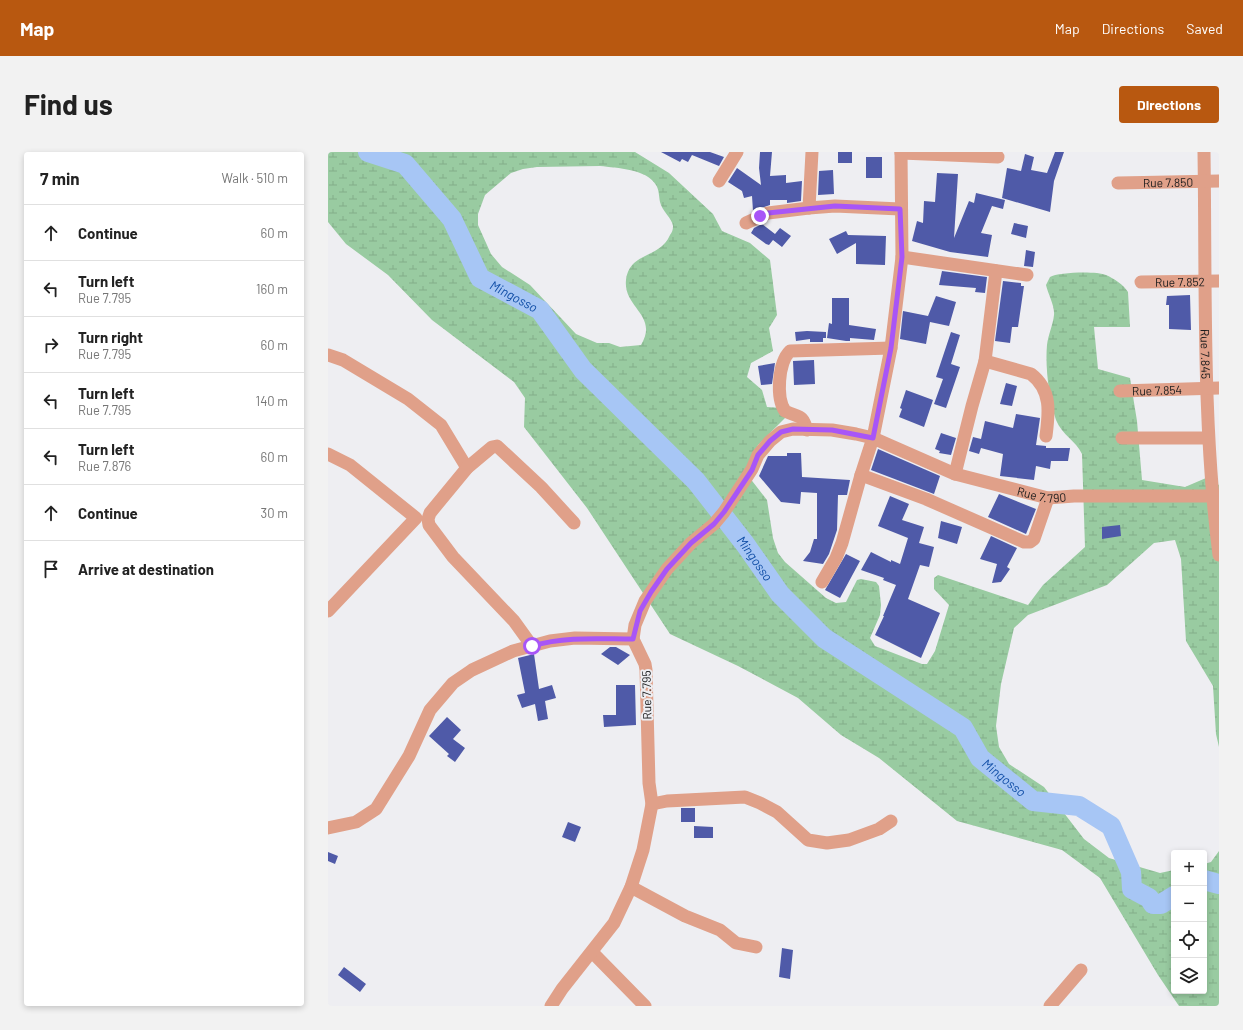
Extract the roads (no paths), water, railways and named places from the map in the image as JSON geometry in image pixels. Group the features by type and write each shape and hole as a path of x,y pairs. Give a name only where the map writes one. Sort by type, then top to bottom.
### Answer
{"street":[{"path":"719,181 737,152"},
{"path":"809,208 812,152"},
{"name":"Rue 7.845","path":"1204,152 1206,281 1213,388 1208,438 1215,496 1219,555"},
{"path":"822,582 836,558 842,543 873,438 891,348 902,257 900,209 901,153 998,157"},
{"name":"Rue 7.850","path":"1118,183 1219,181"},
{"path":"746,223 768,213 809,208 835,206 900,209"},
{"path":"902,257 1027,275"},
{"path":"956,474 972,406 985,361 996,271"},
{"name":"Rue 7.852","path":"1141,282 1219,281"},
{"path":"807,430 802,417 785,411 780,396 781,373 786,355 790,351 891,348"},
{"path":"328,355 343,360 395,391 441,425 467,468"},
{"path":"985,361 1031,374 1035,377 1049,403 1046,436"},
{"name":"Rue 7.854","path":"1120,391 1213,388"},
{"path":"328,828 356,822 376,809 409,756 430,710 453,683 472,670 513,651 550,641 575,638 633,639 640,611 648,596 667,569 691,543 714,524 724,512 752,470 758,455 770,441 781,432 793,429 832,430 873,438"},
{"name":"Rue 7.790","path":"873,438 956,474 1048,498 1074,496 1215,496"},
{"path":"1122,438 1208,438"},
{"path":"532,646 514,621 453,557 429,525 428,520 430,513 467,468 492,447 497,446 541,487 574,523"},
{"path":"328,454 350,464 416,518 328,611"},
{"path":"861,475 926,499 1024,542 1030,542 1034,539 1048,498"},
{"name":"Rue 7.795","path":"551,1006 614,923 631,887 643,850 652,804 649,783 646,670 645,664 633,639"},
{"path":"652,804 667,801 745,797 776,812 808,840 827,843 849,840 879,829 892,821"},
{"path":"631,887 685,916 720,930 736,943 756,947"},
{"path":"592,952 645,1006"},
{"path":"1050,1006 1081,970"}],"waterway":[{"name":"Mingosso","path":"368,152 405,164 452,219 480,278 540,310 583,370 696,481 745,544 780,594 824,638 963,728 980,758 1033,801 1079,806 1111,826 1131,872 1132,889 1149,898 1153,904 1161,904 1171,898"},
{"name":"Mingosso","path":"1207,881 1219,884"}]}
